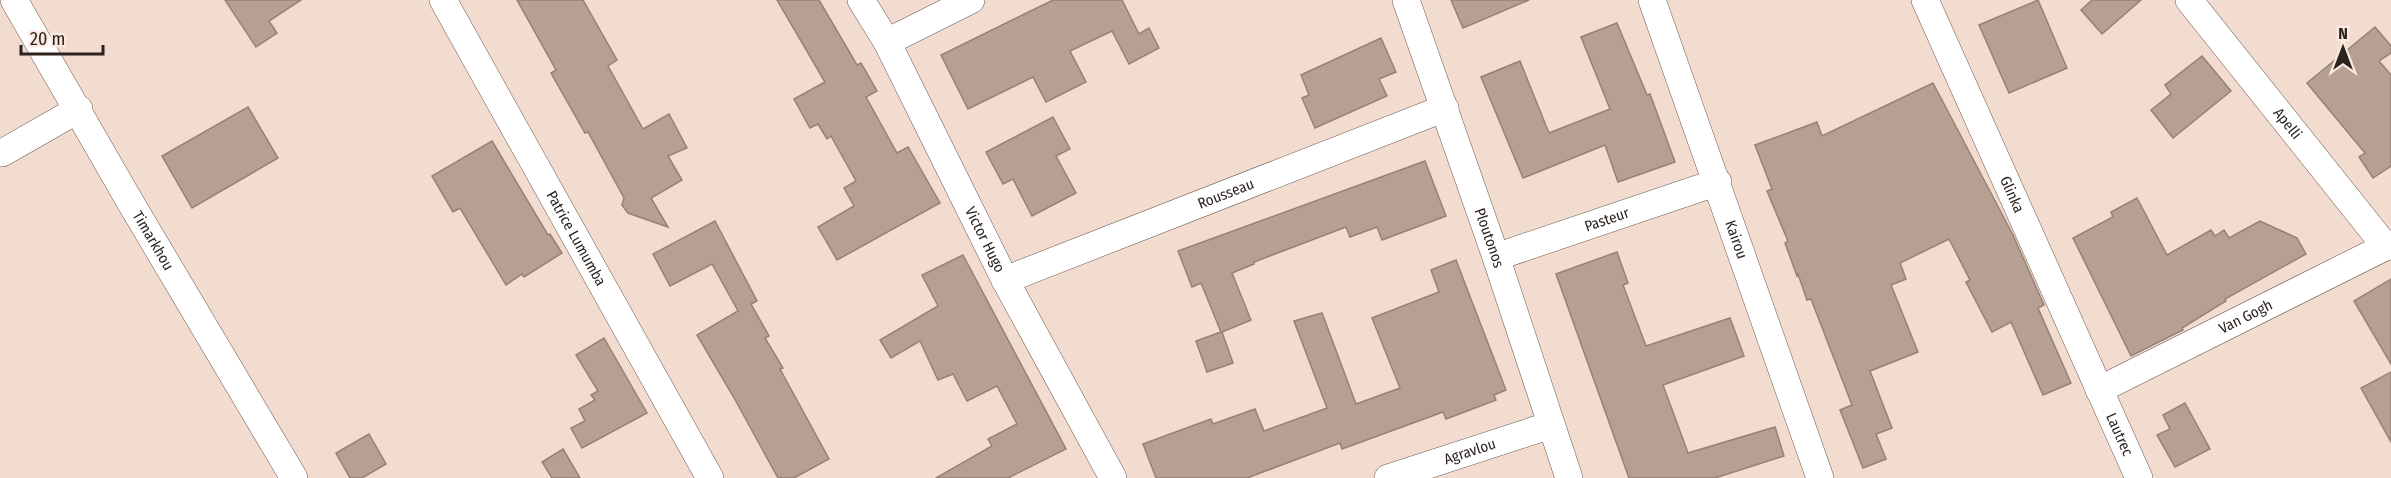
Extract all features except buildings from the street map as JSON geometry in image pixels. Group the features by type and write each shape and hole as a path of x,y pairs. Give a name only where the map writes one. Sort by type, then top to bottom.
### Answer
{"street":[{"name":"Timarkhou","path":"14,0 79,109 129,200 294,478"},
{"name":"Patrice Lumumba","path":"443,0 710,478"},
{"name":"Victor Hugo","path":"861,0 887,42 1005,280 1113,478"},
{"path":"887,42 971,0"},
{"name":"Ploutonos","path":"1406,0 1496,257 1569,478"},
{"name":"Kairou","path":"1652,0 1718,182 1820,478"},
{"name":"Glinka","path":"1925,0 2098,390"},
{"name":"Apelli","path":"2189,0 2389,246"},
{"name":"Rousseau","path":"1005,280 1445,108"},
{"path":"2,153 79,109"},
{"name":"Pasteur","path":"1496,257 1718,182"},
{"name":"Van Gogh","path":"2098,390 2389,246"},
{"name":"Lautrec","path":"2098,390 2139,478"},
{"name":"Agravlou","path":"1388,478 1551,425"}]}
